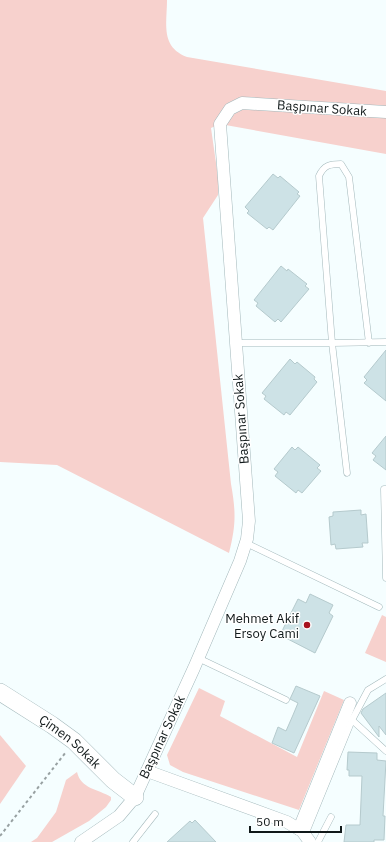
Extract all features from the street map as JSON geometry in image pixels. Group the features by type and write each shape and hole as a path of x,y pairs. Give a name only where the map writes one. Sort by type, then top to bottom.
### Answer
{"main road":[{"name":"Çimen Sokak","path":"0,692 74,741 113,780 134,797"}],"street":[{"name":"Başpınar Sokak","path":"81,842 119,816 134,797 198,658 240,561 246,543 250,521 220,124 230,109 242,103 386,112"},
{"path":"147,771 287,822 305,835 350,703"}],"lane":[{"path":"347,473 332,343 319,176 322,169 330,164 341,164 349,177 369,342"},
{"path":"236,343 386,342"},
{"path":"386,489 384,489 386,578"},
{"path":"246,543 379,607"},
{"path":"198,658 286,700"},
{"path":"305,835 352,720 368,690 386,679"},
{"path":"352,720 386,751"},
{"path":"135,841 155,814"},
{"path":"318,842 331,817"}],"path":[{"path":"0,836 74,741"}],"shaded area":[{"path":"0,0 167,0 166,26 169,41 178,53 187,57 386,91 386,154 220,124 211,128 219,184 218,195 203,218 234,503 234,526 229,553 57,465 0,462"},
{"path":"382,615 386,617 386,662 365,653"},
{"path":"199,688 225,701 220,716 297,757 324,691 344,700 299,810 183,772 170,765 167,755"},
{"path":"0,735 26,766 0,804"},
{"path":"77,772 82,782 111,797 111,800 106,807 89,821 52,842 31,842 37,838 56,812 66,780"}],"building":[{"path":"273,174 278,178 280,176 299,192 297,194 300,196 273,230 269,227 267,229 247,213 249,211 245,207"},
{"path":"281,266 287,271 288,269 307,284 305,286 309,289 281,322 278,319 275,322 256,306 258,303 254,300"},
{"path":"386,350 386,401 364,383 367,380 364,377"},
{"path":"290,359 295,364 297,362 315,377 314,379 317,382 290,415 286,412 284,415 264,399 266,396 262,393"},
{"path":"386,436 386,470 373,460 376,456 372,453"},
{"path":"292,447 295,450 298,447 320,465 317,468 321,471 302,493 298,490 296,493 275,476 278,472 274,469"},
{"path":"361,510 361,515 366,514 368,543 362,543 363,547 336,549 335,544 331,545 329,517 333,516 333,512"},
{"name":"Mehmet Akif Ersoy Cami","path":"310,594 333,605 329,613 333,616 315,653 280,635 298,599 306,603"},
{"path":"296,686 320,696 294,753 272,743 278,727 286,731 293,715 298,703 290,699"},
{"path":"386,693 386,735 379,726 379,737 361,713 363,709"},
{"path":"348,752 377,753 377,760 386,761 383,816 385,816 384,840 374,840 374,842 344,842 346,825 360,825 362,776 349,776 349,770 347,770"},
{"path":"195,820 216,842 167,842 190,821 192,823"}],"place":[{"name":"Mehmet Akif Ersoy Cami","path":"307,625"}]}
